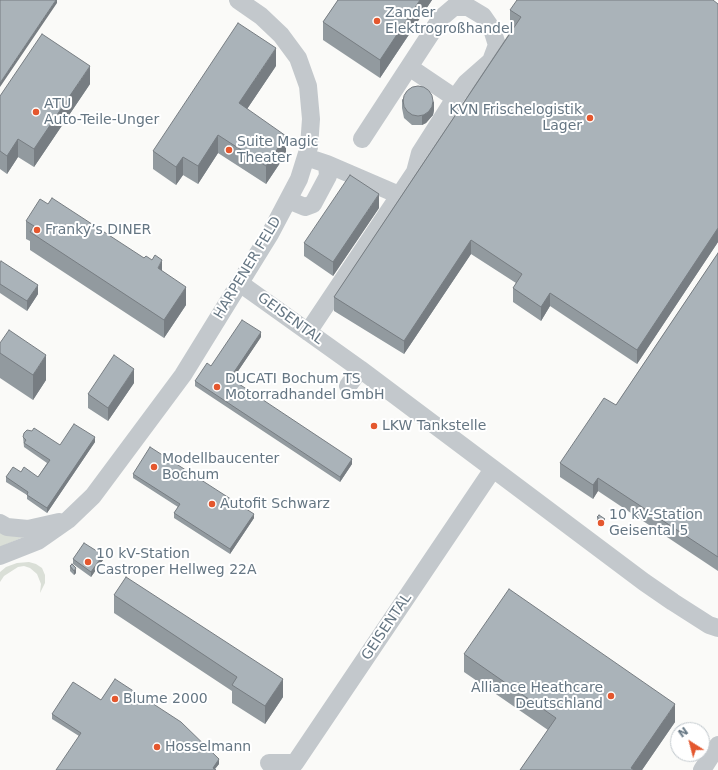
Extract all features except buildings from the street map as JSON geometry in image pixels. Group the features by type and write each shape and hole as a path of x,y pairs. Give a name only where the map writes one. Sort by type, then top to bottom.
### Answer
{"street":[{"name":"HARPENER FELD","path":"0,556 6,552 38,541 68,520 93,496 183,375 241,284 270,234 299,179 309,147 312,119 308,86 298,58 281,35 261,16 238,0"},
{"path":"308,332 415,172 420,153 455,98 466,83 480,73 491,62 497,45 492,29 483,16 468,7 454,7 440,18 362,139"},
{"path":"409,67 455,98"},
{"path":"306,157 327,164 399,196"},
{"path":"288,200 305,207 313,204 328,176 327,164"},
{"name":"GEISENTAL","path":"241,284 360,369 644,582 703,621 718,628"},
{"path":"348,386 360,369"},
{"name":"GEISENTAL","path":"269,764 295,763 493,469"},
{"path":"0,523 7,526 28,529 68,520"},
{"path":"702,770 718,745"}],"shaded area":[{"path":"0,531 28,535 0,547"},
{"path":"29,562 42,568 45,575 45,583 40,593 41,584 37,574 30,568 24,566 18,567 4,576 0,582 0,572 6,567 17,563"}],"place":[{"name":"Zander Elektrogroßhandel","path":"377,21"},
{"name":"ATU Auto-Teile-Unger","path":"36,112"},
{"name":"KVN Frischelogistik Lager","path":"590,118"},
{"name":"Suite Magic Theater","path":"229,150"},
{"name":"Franky’s DINER","path":"37,230"},
{"name":"DUCATI Bochum TS Motorradhandel GmbH","path":"217,387"},
{"name":"LKW Tankstelle","path":"374,426"},
{"name":"Modellbaucenter Bochum","path":"154,467"},
{"name":"Autofit Schwarz","path":"212,504"},
{"name":"10 kV-Station Geisental 5","path":"601,523"},
{"name":"10 kV-Station Castroper Hellweg 22A","path":"88,562"},
{"name":"Alliance Heathcare Deutschland","path":"611,696"},
{"name":"Blume 2000","path":"115,699"},
{"name":"Hosselmann","path":"157,747"}]}
